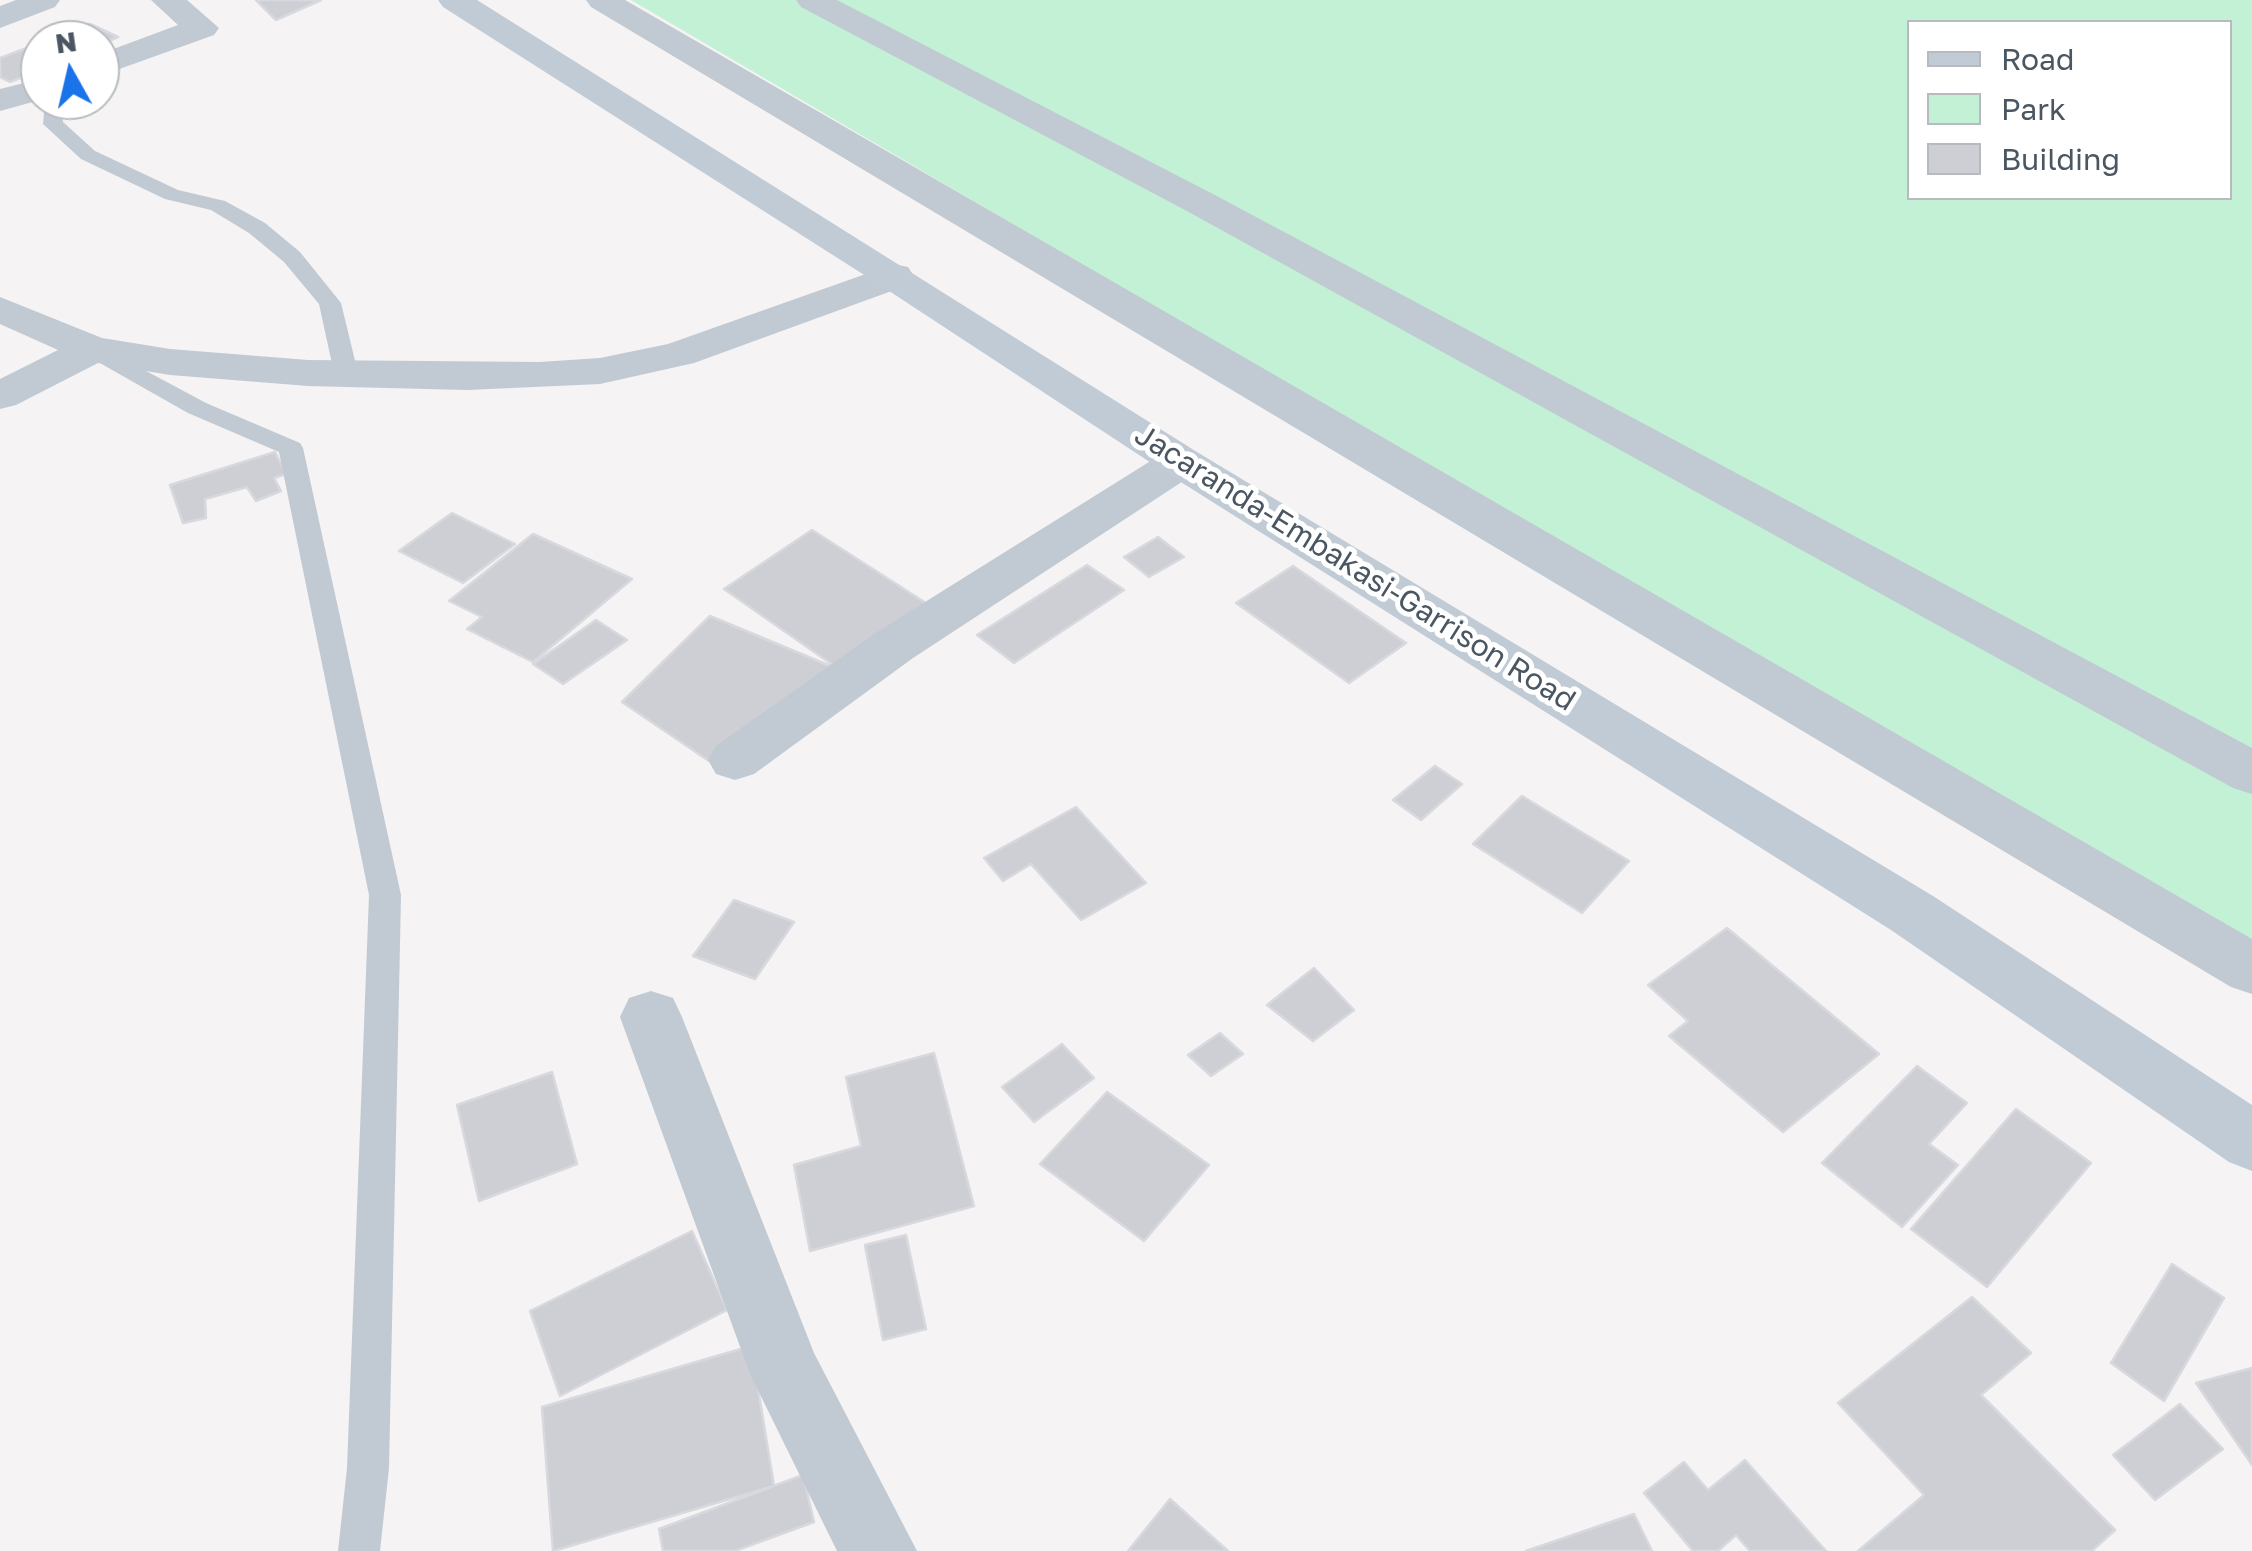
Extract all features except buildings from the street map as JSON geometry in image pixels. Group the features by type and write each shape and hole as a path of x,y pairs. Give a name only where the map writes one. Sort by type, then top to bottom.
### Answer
{"street":[{"path":"0,18 44,0"},
{"path":"120,59 202,28 167,0"},
{"name":"Jacaranda-Embakasi-Garrison Road","path":"454,0 894,276 1181,462 1912,913 2252,1141"},
{"path":"602,0 2252,969"},
{"path":"812,0 1199,202 2252,773"},
{"path":"0,309 92,348 230,369 467,377 600,371 678,354 894,276"},
{"path":"0,396 92,348"},
{"path":"735,760 894,645 1181,462"},
{"path":"651,1017 786,1374 878,1551"}],"lane":[{"path":"52,120 88,155 172,195 218,206 257,228 292,256 330,303 346,374"},
{"path":"92,348 196,408 292,448 384,895 368,1468 359,1551"}],"green space":[{"path":"631,0 2252,0 2252,951"}]}
